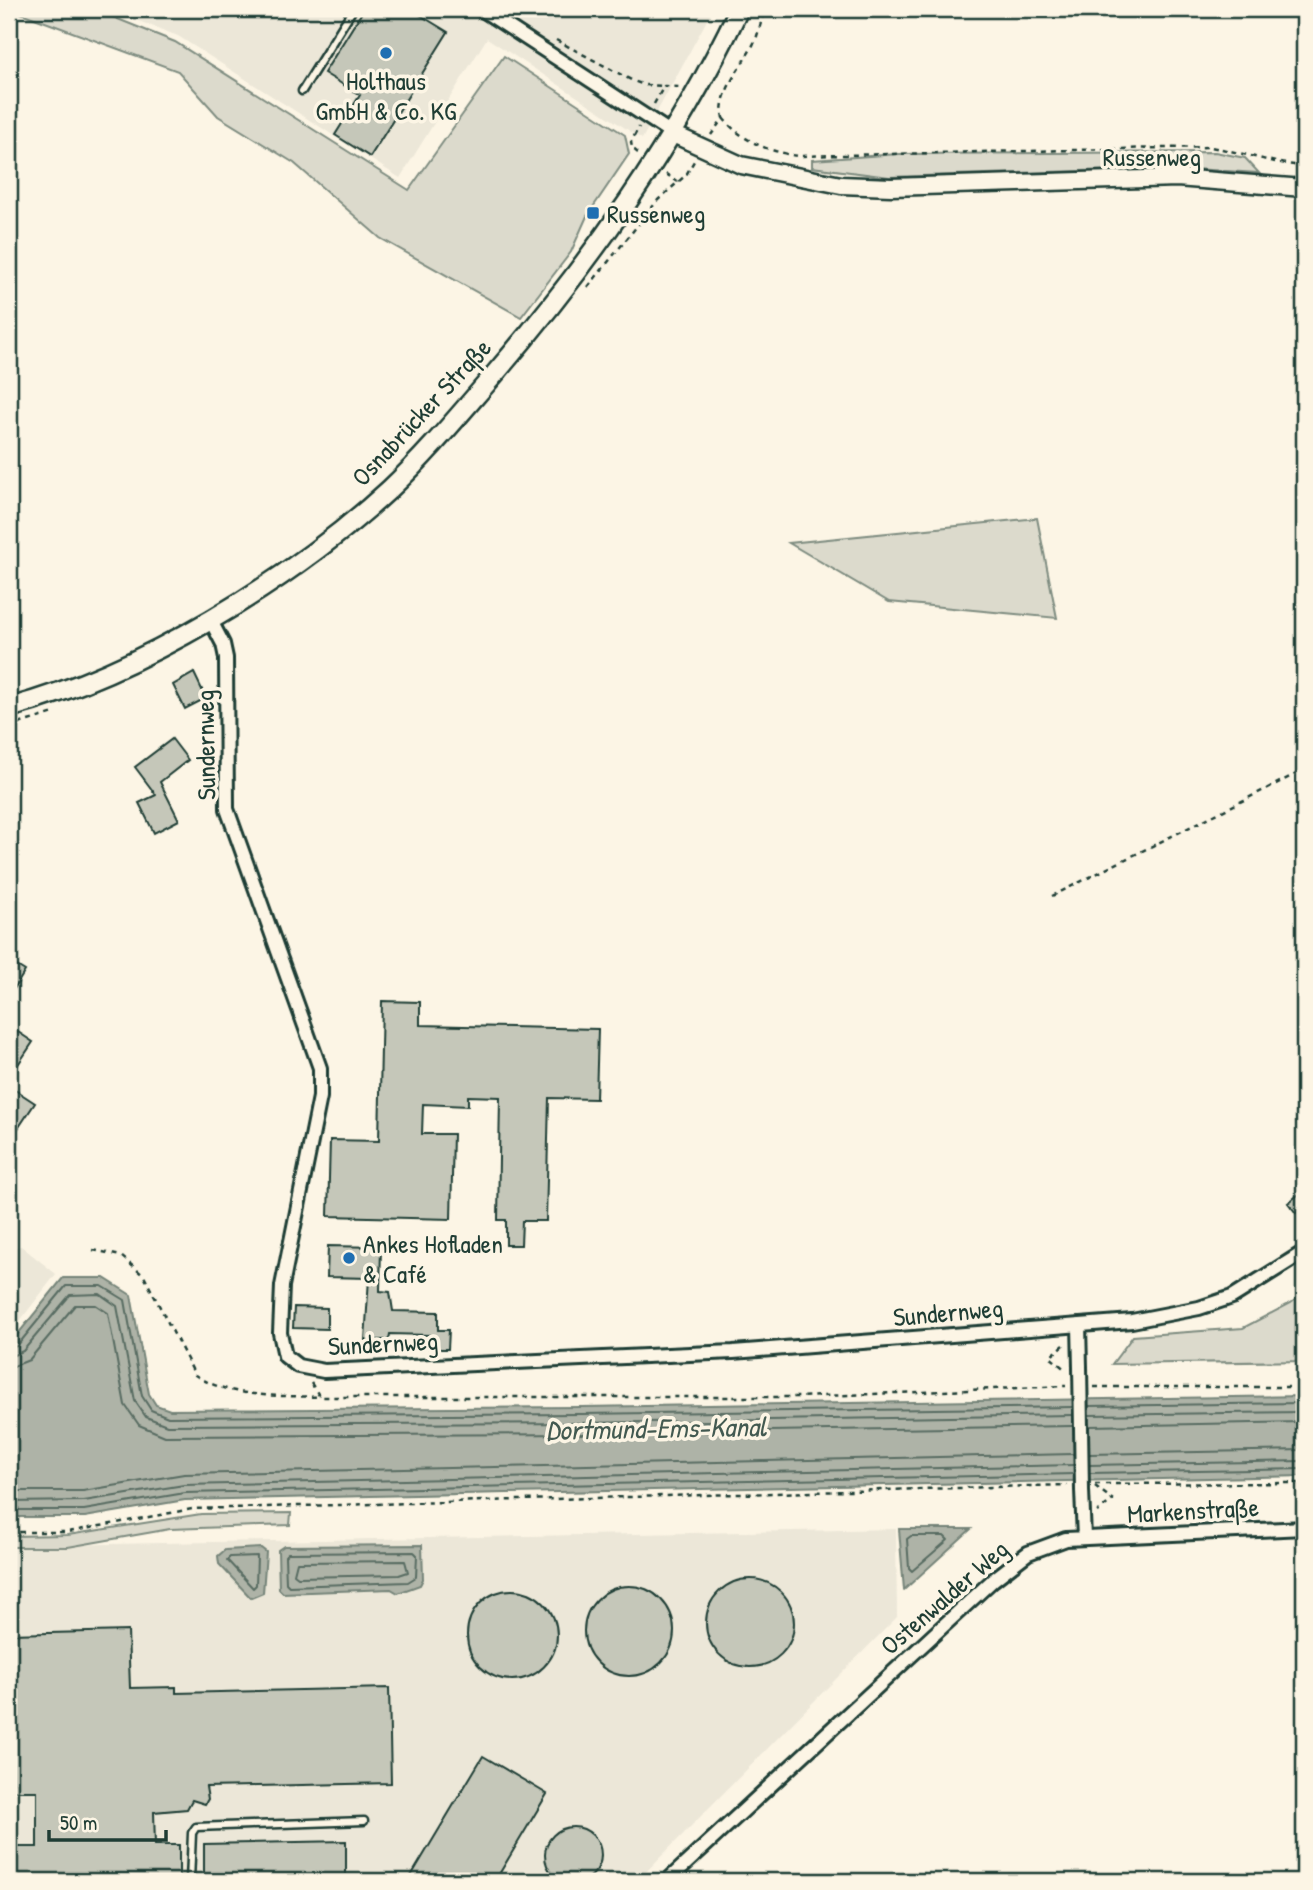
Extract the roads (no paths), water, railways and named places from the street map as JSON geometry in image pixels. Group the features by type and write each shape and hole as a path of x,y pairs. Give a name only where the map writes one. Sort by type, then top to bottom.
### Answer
{"main road":[{"name":"Osnabrücker Straße","path":"9,708 115,668 210,619 319,547 390,489 431,447 578,274 673,134 739,9"}],"street":[{"path":"481,9 673,134"},
{"name":"Russenweg","path":"673,134 741,165 841,185 891,187 1177,178 1304,188"},
{"name":"Sundernweg","path":"210,619 223,644 226,658 227,808 320,1068 320,1097 282,1286 280,1333 285,1356 298,1366 324,1371 733,1352 1079,1325"},
{"path":"1084,1538 1085,1486 1074,1370 1079,1325 1163,1317 1232,1297 1304,1252"},
{"name":"Markenstraße","path":"1084,1538 1304,1528"},
{"name":"Ostenwalder Weg","path":"667,1881 1010,1565 1046,1545 1084,1538"}],"lane":[{"path":"302,91 353,9"},
{"path":"190,1881 192,1833 195,1827 364,1821"}],"water":[{"name":"Dortmund-Ems-Kanal","path":"63,1278 104,1278 131,1295 149,1394 156,1405 170,1410 1304,1396 1304,1476 185,1500 85,1517 9,1517 9,1345"},
{"path":"899,1529 971,1529 904,1590"},
{"path":"422,1545 423,1579 420,1585 398,1593 391,1589 283,1593 279,1589 278,1550 284,1546"},
{"path":"261,1548 266,1552 263,1593 251,1598 219,1564 218,1556 225,1550"}],"place":[{"name":"Holthaus GmbH & Co. KG","path":"386,53"},
{"name":"Russenweg","path":"593,213"},
{"name":"Ankes Hofladen & Café","path":"349,1258"}]}
